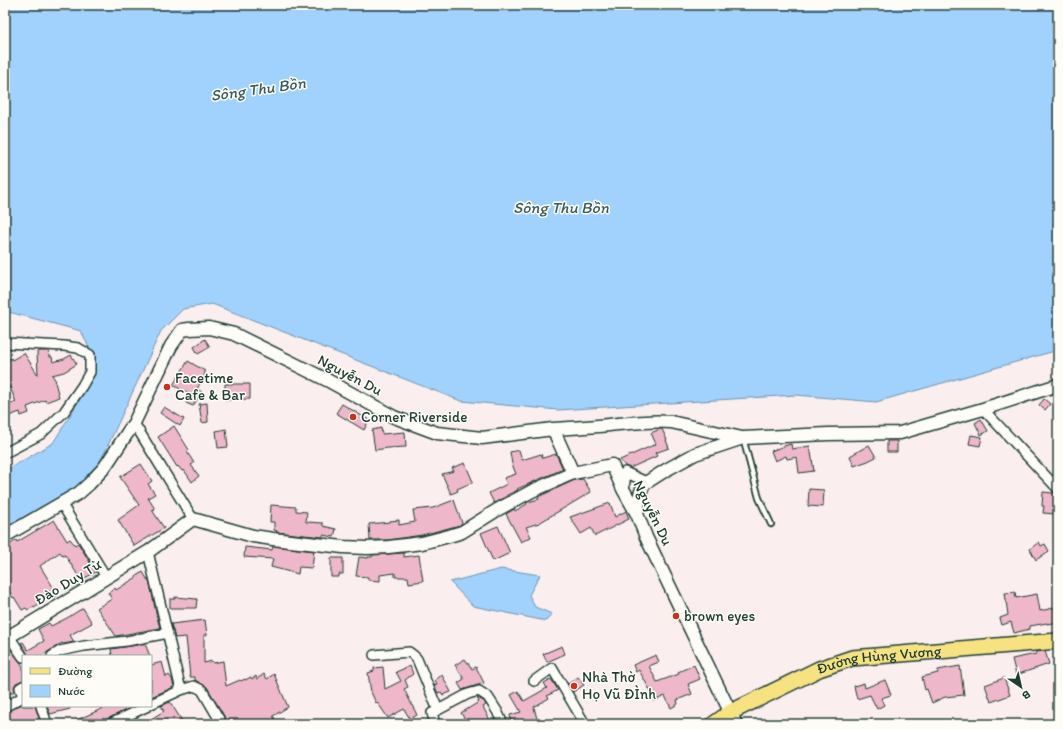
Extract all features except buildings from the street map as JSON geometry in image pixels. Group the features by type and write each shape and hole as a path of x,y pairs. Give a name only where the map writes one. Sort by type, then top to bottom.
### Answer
{"main road":[{"name":"Đường Hùng Vương","path":"714,724 734,718 819,669 852,658 1058,641"}],"street":[{"name":"Nguyễn Du","path":"5,536 78,493 104,468 134,423 171,346 182,330 209,328 234,334 327,380 394,417 437,433 482,438 553,428"},
{"path":"5,343 78,348 90,356 90,372 64,412 40,434 5,453"},
{"path":"134,423 193,519 253,536 343,547 368,548 422,543 462,532 497,510 532,491 573,474 553,428 579,428 662,421 743,438 828,434 900,433 1058,385"},
{"path":"983,409 1058,489"},
{"path":"637,514 640,494 646,482 695,454 743,438"},
{"name":"Nguyễn Du","path":"573,474 612,465 623,490 637,514 646,537 734,718"},
{"path":"623,490 625,472 646,482"},
{"path":"61,503 106,578"},
{"name":"Đào Duy Từ","path":"7,638 148,552 193,519"},
{"path":"148,552 181,690"},
{"path":"54,655 60,651 84,646 127,641 168,633"},
{"path":"7,638 22,656"},
{"path":"374,656 409,652 413,655 417,659 438,710"},
{"path":"534,681 552,668 585,724"},
{"path":"152,704 181,690 194,686 202,690 222,724"},
{"path":"435,724 432,713 468,694 479,691 488,697 497,711 500,723"},
{"path":"8,705 22,698"},
{"path":"41,707 47,724"},
{"path":"115,723 146,707"}],"lane":[{"path":"743,438 759,498 770,524"}],"water":[{"name":"Sông Thu Bồn","path":"5,5 1058,5 1058,350 876,402 796,395 558,410 461,401 212,304 183,309 161,331 96,471 86,485 5,532 5,471 53,443 95,375 93,356 81,331 5,311"},
{"path":"501,569 540,575 529,595 535,607 552,614 546,621 473,606 450,582"}],"place":[{"name":"Facetime Cafe & Bar","path":"167,387"},
{"name":"Corner Riverside","path":"353,417"},
{"name":"brown eyes","path":"676,616"},
{"name":"Nhà Thờ Họ Vũ ĐÌnh","path":"574,686"}]}
